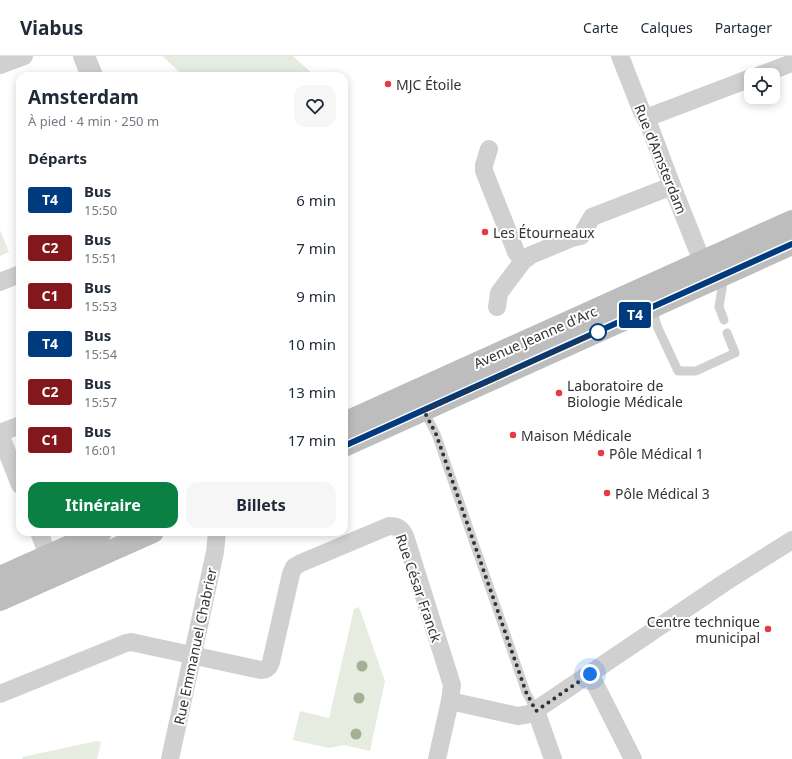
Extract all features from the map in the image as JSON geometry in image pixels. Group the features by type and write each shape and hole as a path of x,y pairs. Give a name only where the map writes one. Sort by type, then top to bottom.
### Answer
{"main road":[{"name":"Avenue Jeanne d'Arc","path":"348,444 424,411 653,295 702,261 792,221"},
{"name":"Avenue Jeanne d'Arc","path":"348,421 653,295 725,274 792,244"},
{"path":"0,600 95,536"},
{"path":"0,577 52,565 141,536"}],"street":[{"path":"0,66 24,56"},
{"path":"84,56 90,72"},
{"name":"Rue d'Amsterdam","path":"620,56 702,261"},
{"path":"779,68 792,63"},
{"path":"646,118 744,81"},
{"path":"489,149 484,165 484,171 516,252 523,261"},
{"path":"497,307 499,293 523,261 531,255 572,238 581,236 592,217 672,186"},
{"path":"0,282 16,276"},
{"path":"16,428 0,434 16,475"},
{"name":"Rue César Franck","path":"194,655 266,670 270,667 291,574 294,567 389,526 396,526 401,529 404,536 452,685 450,701 437,759"},
{"path":"41,536 52,565"},
{"name":"Rue Emmanuel Chabrier","path":"170,759 194,655 215,552 217,536"},
{"path":"450,701 518,716 530,714 724,583 792,540"},
{"path":"0,694 126,643 131,642 194,655"},
{"path":"590,674 633,759"},
{"path":"536,711 553,759"}],"lane":[{"path":"724,320 719,307 725,274"},
{"path":"653,295 657,326 678,371 696,371 735,353 727,333"},
{"path":"424,411 436,434 526,692 536,711"}],"shaded area":[{"path":"162,56 293,56 311,72 180,72"},
{"path":"0,230 9,252 0,256"},
{"path":"359,607 385,681 370,751 344,745 329,748 293,740 300,711 329,718 354,609"},
{"path":"97,741 101,742 97,759 22,759 22,757"}],"bus line":[{"name":"T4","path":"348,444 792,244"}],"place":[{"name":"MJC Étoile","path":"388,84"},
{"name":"Les Étourneaux","path":"485,232"},
{"name":"Laboratoire de Biologie Médicale","path":"559,393"},
{"name":"Maison Médicale","path":"513,435"},
{"name":"Pôle Médical 1","path":"601,453"},
{"name":"Pôle Médical 3","path":"607,493"},
{"name":"Centre technique municipal","path":"768,629"}],"route":[{"path":"590,674 536,711 526,692 436,434 424,411 598,332"}]}
